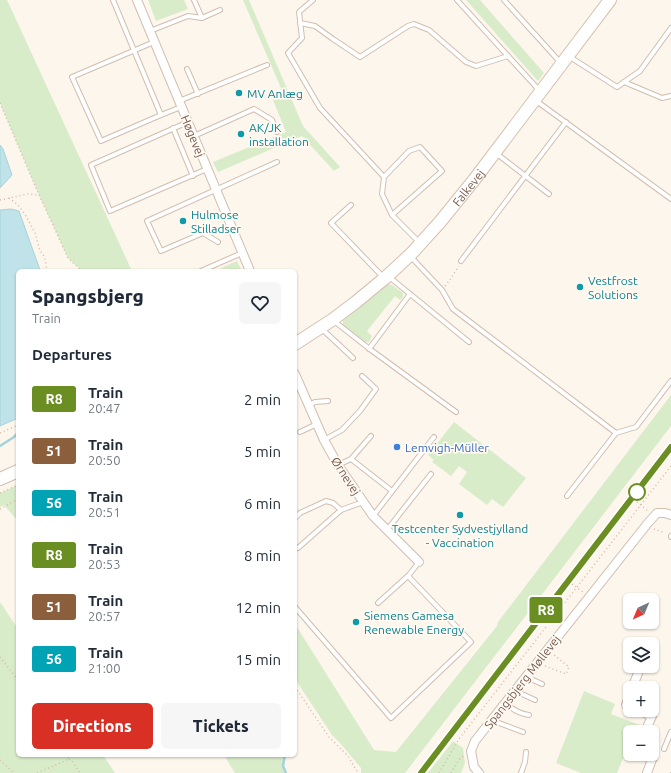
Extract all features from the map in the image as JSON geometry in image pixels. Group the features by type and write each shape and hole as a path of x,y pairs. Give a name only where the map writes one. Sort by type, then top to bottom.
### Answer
{"street":[{"name":"Høgevej","path":"137,0 249,269"},
{"name":"Falkevej","path":"297,343 356,302 386,277 420,244 440,222 495,153 610,0"},
{"name":"Ørnevej","path":"297,378 324,440 338,465 373,516 419,562"},
{"path":"0,479 16,472"},
{"path":"654,516 658,513 671,515"},
{"name":"Spangsbjerg Møllevej","path":"471,752 475,741 654,516"},
{"path":"471,752 474,767 478,773"},
{"path":"647,773 651,761"}],"lane":[{"path":"114,0 162,115"},
{"path":"194,0 202,18"},
{"path":"313,0 299,12 302,38 288,53 320,108 384,177"},
{"path":"457,0 508,56 538,96 566,122 671,199"},
{"path":"504,0 565,60 617,87 640,71 671,28"},
{"path":"150,31 188,16 202,18 220,10"},
{"path":"300,24 315,26 360,57 408,26 414,24 429,30 466,62 476,66 508,56"},
{"path":"154,42 72,77 101,141 162,115 198,94 267,65"},
{"path":"187,69 198,94"},
{"path":"624,82 662,98 671,96"},
{"path":"193,136 254,109 272,120 277,132"},
{"path":"188,122 91,165 93,172 110,211 207,169"},
{"path":"461,261 566,122"},
{"path":"173,128 193,176"},
{"path":"392,215 442,171 420,147 409,151 384,177 382,194 392,215 420,244"},
{"path":"495,153 549,194"},
{"path":"218,242 203,232 161,250 147,221 277,162"},
{"path":"351,205 331,223 386,277 410,294 469,342"},
{"path":"206,269 242,253"},
{"path":"409,255 442,290 454,309 616,433"},
{"path":"369,349 410,294"},
{"path":"332,320 369,349 456,412"},
{"path":"320,328 352,358"},
{"path":"324,440 342,430 376,389 362,376"},
{"path":"567,496 616,433 636,427 671,381"},
{"path":"309,405 315,402 328,401"},
{"path":"300,432 317,424"},
{"path":"338,465 351,459 371,436"},
{"path":"373,516 434,437"},
{"path":"351,459 392,491"},
{"path":"387,531 432,474"},
{"path":"297,516 300,513 326,501 332,503 341,510"},
{"path":"298,548 341,510 363,502"},
{"path":"378,603 408,576 419,562"},
{"path":"297,609 391,718 471,642 408,576"},
{"path":"528,675 533,680 542,684"},
{"path":"516,689 522,694 535,700"},
{"path":"505,703 511,709 529,715"},
{"path":"493,718 499,723 523,732"},
{"path":"664,749 671,732"},
{"path":"520,773 525,762 526,752"}],"path":[{"path":"0,103 39,195 68,258 80,269"},
{"path":"0,200 28,194 39,195"},
{"path":"9,198 18,205 26,216 35,233 40,251 45,259 47,269"},
{"path":"442,290 453,276 461,261"},
{"path":"0,433 16,426"},
{"path":"439,773 459,739 671,466"},
{"path":"0,493 16,486"},
{"path":"0,509 16,499"},
{"path":"637,502 654,516"},
{"path":"652,528 665,533"},
{"path":"572,584 589,597"},
{"path":"543,666 566,674 569,667 547,650"},
{"path":"0,657 16,677"},
{"path":"297,690 329,737 348,756 358,773"},
{"path":"451,773 460,758 471,752"},
{"path":"37,773 69,758 80,773"},
{"path":"0,760 14,773"}],"green space":[{"path":"0,0 7,0 131,269 80,269 68,258 39,195 0,103"},
{"path":"148,0 184,0 188,9 156,21"},
{"path":"243,0 249,0 303,126 340,167 334,171 302,136 218,172 213,162 286,132 273,100 284,95"},
{"path":"466,0 480,0 544,73 538,81"},
{"path":"237,261 241,269 222,269 221,268"},
{"path":"388,284 392,285 403,293 403,297 400,300 395,296 367,331 372,336 369,342 365,342 343,325 343,320"},
{"path":"671,395 671,426 405,773 361,773 361,768 332,735 297,682 297,627 374,750 396,752 497,626 498,622"},
{"path":"454,422 526,478 503,507 492,499 487,505 459,484 467,472 459,466 451,476 432,462 434,460 428,455"},
{"path":"16,486 16,519 4,505 0,507 0,493"},
{"path":"0,602 16,626 16,757 104,757 115,773 0,773"},
{"path":"584,691 615,704 611,714 640,725 623,725 623,758 617,773 581,773 556,763"},
{"path":"453,741 463,748 465,763 461,773 428,773"},
{"path":"225,757 285,757 283,766 286,773 235,773"}],"water":[{"path":"0,145 3,149 12,175 0,188"},
{"path":"11,209 19,211 40,269 16,269 16,419 0,426 0,210"}],"waterway":[{"path":"0,446 16,435"},
{"path":"285,757 283,766 286,773"}],"railway":[{"path":"421,773 671,447"}],"train":[{"name":"R8","path":"421,773 671,447"}],"place":[{"name":"MV Anlæg","path":"239,93"},
{"name":"AK/JK installation","path":"241,134"},
{"name":"Hulmose Stilladser","path":"183,221"},
{"name":"Vestfrost Solutions","path":"580,287"},
{"name":"Lemvigh-Müller","path":"397,447"},
{"name":"Testcenter Sydvestjylland - Vaccination","path":"460,515"},
{"name":"Siemens Gamesa Renewable Energy","path":"356,622"}]}
